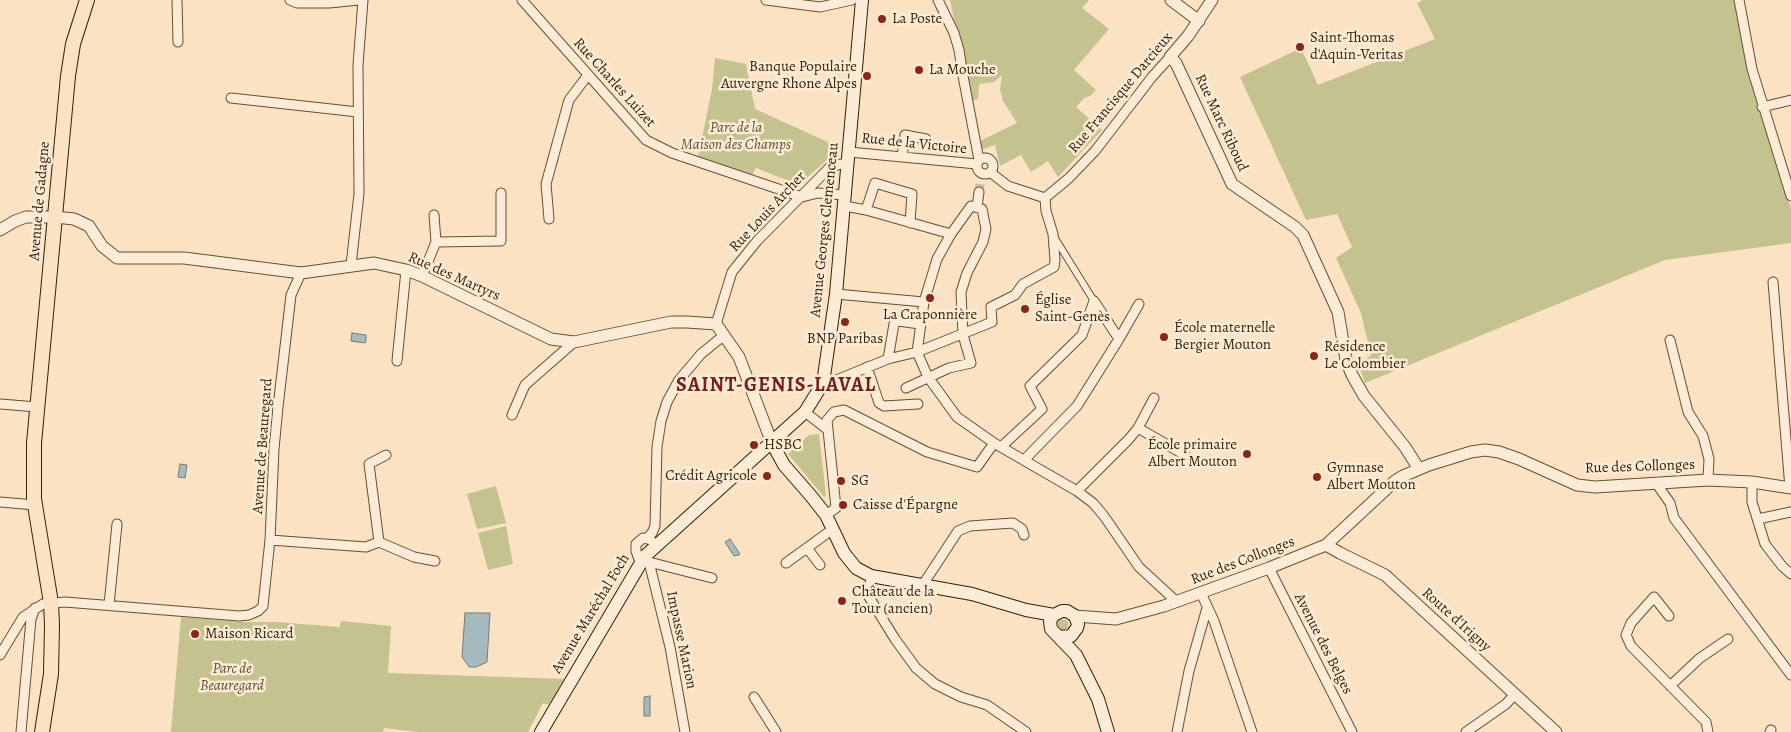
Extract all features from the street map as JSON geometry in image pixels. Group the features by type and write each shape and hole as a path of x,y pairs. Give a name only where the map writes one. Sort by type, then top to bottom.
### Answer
{"main road":[{"name":"Avenue de Gadagne","path":"42,732 51,674 53,641 51,603 35,505 34,444 68,76 74,44 87,0"},
{"name":"Avenue Georges Clemenceau","path":"772,443 805,412 822,384 836,294 862,0"},
{"path":"772,443 784,465 826,515 844,553 856,568 871,576 972,594 1052,620"},
{"name":"Avenue Maréchal Foch","path":"541,732 645,560 653,541 772,443"},
{"path":"1076,655 1075,626 1071,613 1062,610 1052,620 1053,633 1076,655 1098,699 1108,732"},
{"path":"1059,638 1067,638 1075,626"}],"street":[{"path":"177,0 178,42"},
{"path":"290,0 297,3 329,3 359,0"},
{"path":"351,265 359,194 358,64 363,0"},
{"name":"Rue Charles Luizet","path":"522,0 646,140 656,146 743,178 802,197 818,194 845,200 866,210 951,234"},
{"path":"766,0 820,7 852,0"},
{"path":"822,384 888,359 917,352 992,322 991,308 1015,295 1023,284 1054,267 1053,234 1046,212 1045,198 1008,186 986,173 978,171 959,50 954,33 938,0"},
{"path":"1170,0 1199,21"},
{"name":"Rue Francisque Darcieux","path":"1045,198 1069,178 1096,151 1152,78 1188,36 1212,0"},
{"path":"1739,0 1752,69 1762,107 1791,196"},
{"name":"Rue Marc Riboud","path":"1170,57 1176,63 1232,184 1295,227 1303,235 1338,312 1346,360 1352,375 1364,396 1405,447 1418,469"},
{"path":"549,219 546,184 569,100 588,75"},
{"path":"231,98 358,112"},
{"path":"1762,107 1791,100"},
{"path":"902,157 905,135 926,139"},
{"name":"Rue de la Victoire","path":"849,158 902,157 978,162"},
{"name":"Rue Louis Archer","path":"716,324 732,272 757,241 802,197 813,183 830,168 841,164 849,158"},
{"path":"906,388 949,368 971,363 963,335 961,292 966,273 983,242 986,229 979,208 980,188 986,173 993,165 986,158 978,162"},
{"path":"866,210 875,183 912,194 910,223"},
{"path":"436,242 501,241 501,193"},
{"path":"979,208 971,206 951,234 937,259 924,302 917,352 928,377 957,417 997,445 1077,491 1093,503 1101,511 1139,567 1177,602"},
{"path":"422,276 436,242 434,215"},
{"name":"Rue des Martyrs","path":"0,230 26,217 74,219 89,226 102,246 117,258 184,258 301,273 374,262 422,276 551,339 574,342 671,322 716,324"},
{"path":"1053,234 1119,339"},
{"path":"397,361 406,270"},
{"name":"Avenue de Beauregard","path":"109,605 239,616 249,615 258,611 263,606 270,540 274,449 291,295 301,273"},
{"path":"1774,282 1791,488"},
{"path":"836,294 924,302"},
{"path":"826,515 836,508 827,420 834,412 844,410 927,452 977,467 997,445 1042,409 1030,386 1082,335 1094,301"},
{"path":"1024,460 1078,406 1138,304"},
{"path":"888,359 894,324 898,321 920,324"},
{"path":"716,324 739,357 772,443"},
{"path":"653,541 657,447 661,421 667,402 679,380 701,354 723,336"},
{"path":"1670,340 1688,412 1703,436 1709,458 1708,480"},
{"path":"512,415 525,385 574,342"},
{"path":"867,367 879,403 884,406 918,404"},
{"path":"1077,491 1129,439 1138,428 1154,398"},
{"path":"0,404 37,407"},
{"path":"805,412 828,430"},
{"path":"1138,428 1185,455"},
{"name":"Rue des Collonges","path":"1075,626 1096,618 1116,619 1177,602 1326,545 1395,481 1418,469 1450,458 1485,450 1499,452 1519,459 1577,485 1595,487 1708,480 1752,482 1791,488"},
{"path":"379,542 369,464 386,456"},
{"path":"1752,482 1752,502 1765,544 1782,566 1791,574"},
{"path":"1656,483 1670,503 1674,518 1791,675"},
{"path":"0,502 35,505"},
{"path":"1758,520 1791,512"},
{"path":"922,586 958,530 970,526 1014,523 1022,529 1024,534"},
{"path":"0,655 23,616 35,608 51,603 65,602 109,605 117,524"},
{"path":"786,564 834,529"},
{"path":"270,540 366,547 379,542 414,557 435,561"},
{"name":"Route d'Irigny","path":"1326,545 1385,575 1556,732"},
{"path":"807,548 820,565"},
{"path":"645,560 712,578"},
{"name":"Impasse Marion","path":"645,560 670,647 686,732"},
{"name":"Avenue des Belges","path":"1269,568 1352,732"},
{"path":"871,576 869,597 895,639 916,668 935,684 961,697 987,705 1026,732"},
{"path":"1201,592 1214,621 1252,732"},
{"path":"1669,616 1654,597 1631,623 1626,635 1631,646 1706,722 1708,732"},
{"path":"21,732 31,619 35,608"},
{"path":"1177,732 1188,671 1207,608"},
{"path":"1670,686 1700,658 1728,640"},
{"path":"1466,732 1506,704 1515,694"},
{"path":"754,697 776,732"}],"green space":[{"path":"950,0 1089,0 1082,8 1109,29 1074,70 1096,90 1090,96 1084,98 1076,107 1102,130 1058,177 1048,161 1031,172 1021,155 1000,166 995,145 981,150 978,142 1017,123 1003,101 1000,90 1002,75 994,82 979,84 978,99 971,101"},
{"path":"1423,0 1735,0 1751,79 1791,209 1791,243 1665,260 1365,383 1358,363 1371,356 1361,313 1336,258 1352,247 1337,214 1306,220 1240,77 1301,48 1318,85 1435,39 1417,3"},
{"name":"Parc de la Maison des Champs","path":"715,58 746,64 755,109 841,148 804,180 794,183 756,168 751,177 698,158 712,89"},
{"path":"819,434 826,496 824,497 788,454 809,435"},
{"path":"496,486 506,523 477,529 467,494"},
{"path":"506,526 513,564 488,570 478,533"},
{"name":"Parc de Beauregard","path":"181,617 339,627 339,630 341,621 391,626 388,673 564,679 549,705 543,703 528,732 418,732 384,728 383,732 171,732"},
{"path":"1063,619 1069,625 1063,631 1057,625"}],"water":[{"path":"352,333 366,335 365,343 351,341"},
{"path":"180,464 187,465 185,478 178,477"},
{"path":"730,539 739,555 734,556 725,542"},
{"path":"465,613 490,613 487,662 476,667 469,667 462,657"},
{"path":"650,696 650,716 644,716 644,697"}],"tunnel":[{"path":"979,192 980,184"}],"place":[{"name":"La Poste","path":"882,19"},
{"name":"Saint-Thomas d'Aquin-Veritas","path":"1300,47"},
{"name":"La Mouche","path":"919,70"},
{"name":"Banque Populaire Auvergne Rhone Alpes","path":"867,76"},
{"name":"La Craponnière","path":"930,298"},
{"name":"Église Saint-Genès","path":"1025,309"},
{"name":"BNP Paribas","path":"845,322"},
{"name":"École maternelle Bergier Mouton","path":"1164,337"},
{"name":"Résidence Le Colombier","path":"1314,356"},
{"name":"HSBC","path":"754,445"},
{"name":"École primaire Albert Mouton","path":"1247,454"},
{"name":"Crédit Agricole","path":"767,476"},
{"name":"Gymnase Albert Mouton","path":"1317,477"},
{"name":"SG","path":"841,481"},
{"name":"Caisse d'Épargne","path":"843,505"},
{"name":"Château de la Tour (ancien)","path":"842,601"},
{"name":"Maison Ricard","path":"195,634"}],"district":[{"name":"SAINT-GENIS-LAVAL","path":"776,386"}]}
